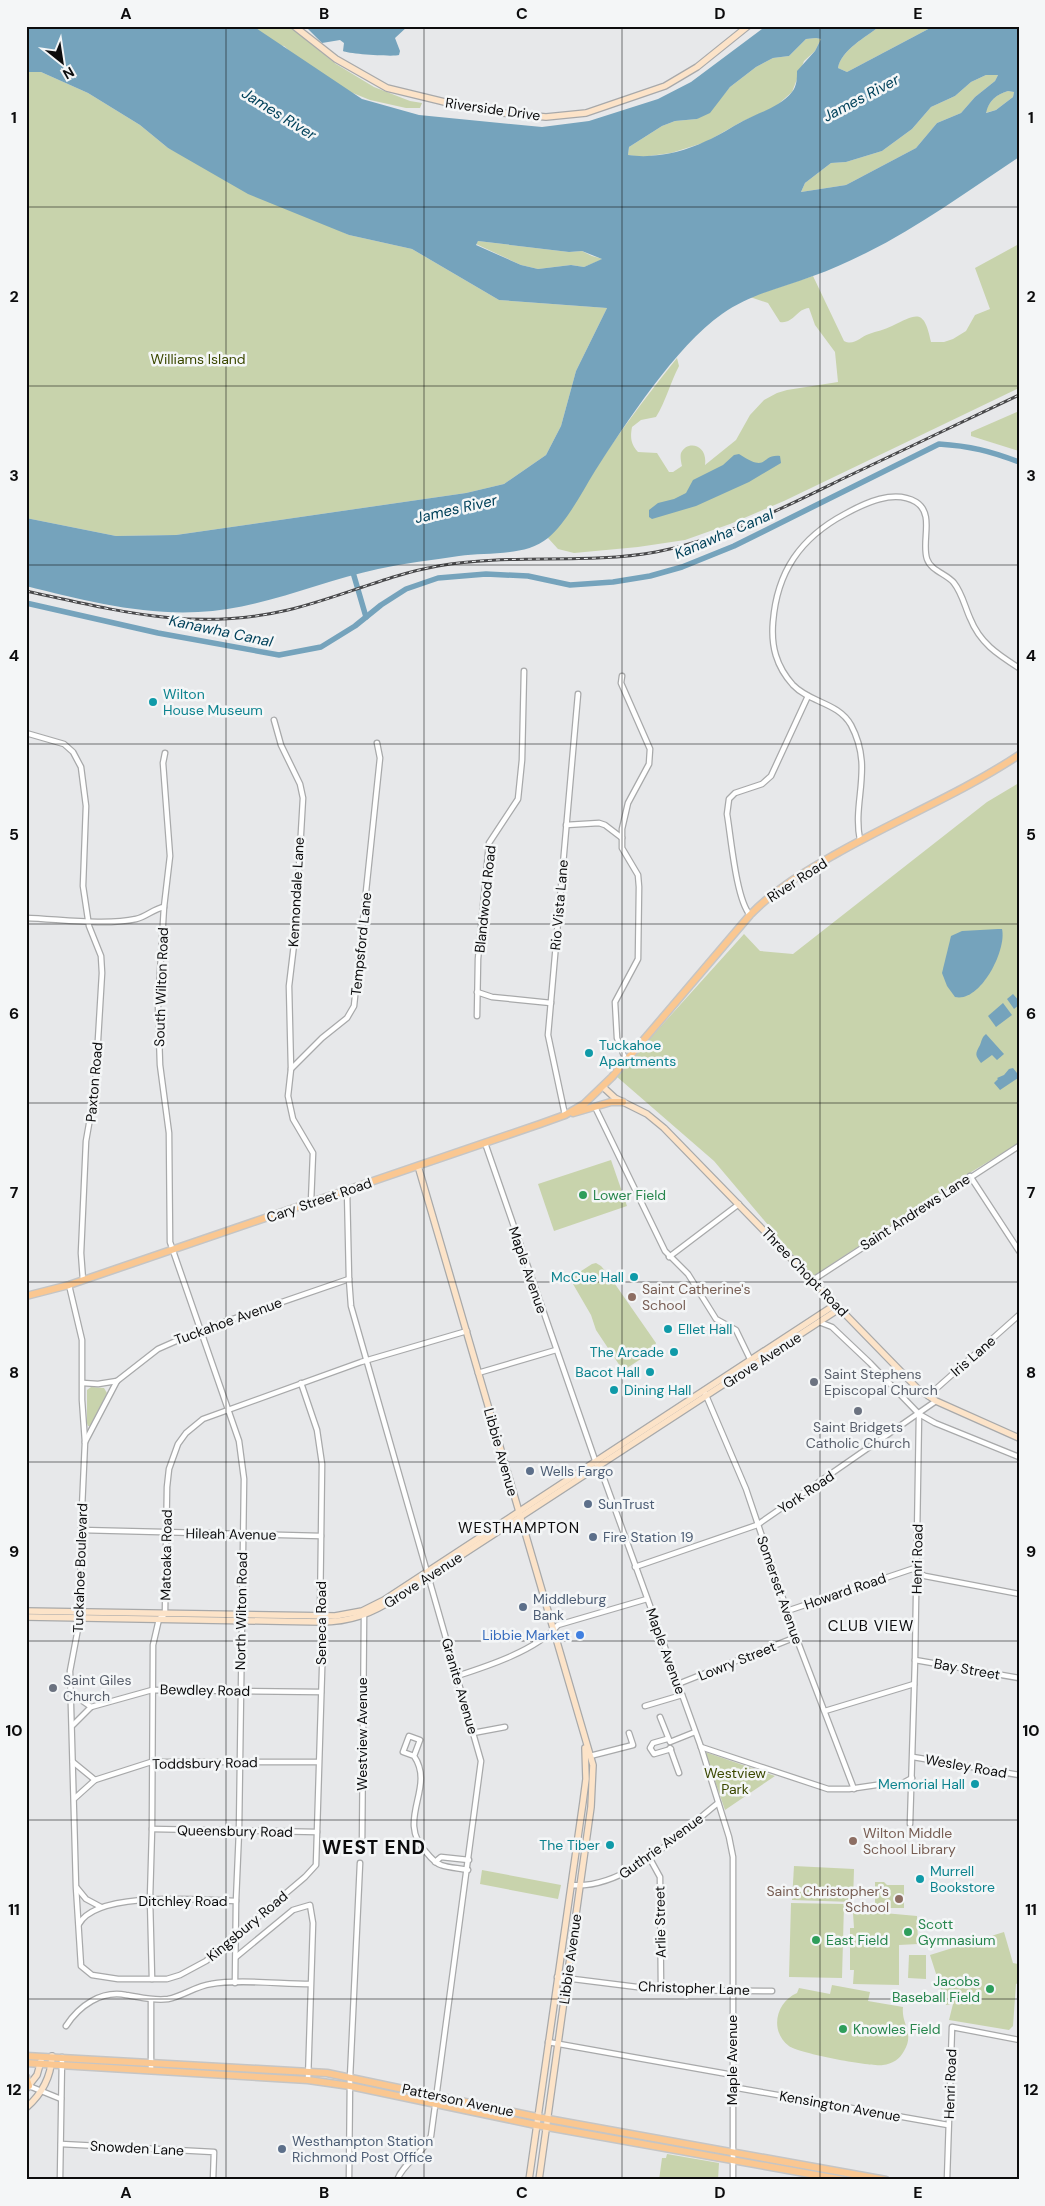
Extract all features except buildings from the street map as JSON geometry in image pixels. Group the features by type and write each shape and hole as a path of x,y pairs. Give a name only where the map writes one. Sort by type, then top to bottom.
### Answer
{"main road":[{"name":"Riverside Drive","path":"294,26 336,58 387,88 457,106 546,117 586,113 665,86 697,67 748,26"},
{"name":"River Road","path":"603,1087 750,915 784,884 860,840 978,781 1019,755"},
{"name":"Cary Street Road","path":"26,1296 69,1285 564,1115 584,1104 603,1087"},
{"name":"Three Chopt Road","path":"603,1087 623,1102 647,1114 664,1128 740,1204 912,1384 936,1401 1019,1438"},
{"path":"564,1115 611,1102 623,1102"},
{"name":"Libbie Avenue","path":"418,1166 593,1765 580,1886 546,2118 539,2180"},
{"name":"Grove Avenue","path":"26,1611 159,1619 346,1620 364,1616 382,1607 428,1574 706,1394 837,1306"},
{"name":"Grove Avenue","path":"752,1363 819,1322 837,1306"},
{"name":"Grove Avenue","path":"321,1619 344,1616 370,1608 428,1574"},
{"name":"Grove Avenue","path":"26,1617 165,1614 241,1618"},
{"name":"Libbie Avenue","path":"529,2180 586,1778 584,1738"},
{"name":"Patterson Avenue","path":"26,2056 52,2056 151,2067 308,2080 350,2086 545,2127 732,2160 808,2177 844,2180"},
{"path":"28,2088 37,2075 41,2064 41,2056"},
{"path":"26,2108 42,2091 50,2074 52,2056"},
{"name":"Patterson Avenue","path":"26,2063 308,2071 537,2117 881,2179"},
{"path":"26,2077 28,2088"}],"street":[{"path":"860,840 858,829 862,770 861,755 855,735 847,718 838,710 808,696 789,680 774,653 772,638 775,605 783,575 798,551 825,526 867,503 882,498 895,497 911,500 921,506 927,522 924,542 928,562 955,584 975,629 983,642 995,653 1019,668"},
{"name":"Blandwood Road","path":"477,1016 478,959 489,843 518,799 522,760 524,670"},
{"path":"622,676 621,683 650,750 649,764 628,803 622,838 622,848 638,875 639,887 638,959 615,1002 617,1038 626,1061"},
{"name":"Rio Vista Lane","path":"564,1115 548,1035 578,694"},
{"path":"750,915 744,904 740,889 730,831 728,804 735,793 762,784 771,776 808,696"},
{"name":"Kennondale Lane","path":"274,720 281,745 300,784 303,798 295,936 289,986 290,1070"},
{"name":"Paxton Road","path":"26,733 64,744 78,758 85,788 83,886 88,920 101,956 102,973 95,1090 90,1129 86,1140 81,1253 83,1280"},
{"name":"Tempsford Lane","path":"290,1070 322,1038 347,1018 354,1006 380,758 377,743"},
{"name":"South Wilton Road","path":"165,753 163,763 170,856 164,907 158,1005 159,1047 168,1133 170,1242 172,1250"},
{"path":"566,825 599,823 605,825 622,838"},
{"path":"26,918 136,919 156,908 164,907"},
{"path":"477,992 492,997 551,1003"},
{"path":"290,1070 288,1096 293,1119 313,1153 311,1202"},
{"path":"595,1107 614,1150 669,1257 687,1274 702,1294 716,1318 736,1330 752,1363"},
{"name":"Maple Avenue","path":"485,1143 556,1350 701,1747 729,1837 733,1857 733,2180"},
{"name":"Saint Andrews Lane","path":"813,1280 970,1176 1019,1146"},
{"path":"970,1176 1019,1251"},
{"name":"Granite Avenue","path":"347,1190 351,1306 481,1761 468,1870 431,2136 428,2144 407,2164 397,2180"},
{"path":"669,1257 740,1204"},
{"name":"North Wilton Road","path":"172,1250 201,1330 242,1457 240,1761 235,1983"},
{"name":"Tuckahoe Avenue","path":"85,1442 117,1381 158,1349 201,1330 349,1278"},
{"name":"Tuckahoe Boulevard","path":"69,1285 81,1329 85,1442 80,1615 77,1641 70,1671 79,1952 81,1966 84,1970"},
{"name":"Iris Lane","path":"928,1396 1019,1316"},
{"path":"819,1322 832,1327 870,1363 918,1414 1019,1457"},
{"name":"Matoaka Road","path":"152,1979 150,1899 153,1645 159,1619 165,1614 165,1533 168,1469 178,1444 195,1424 227,1409 366,1361 467,1331"},
{"path":"478,1373 556,1350"},
{"path":"83,1383 98,1384 117,1381"},
{"name":"Seneca Road","path":"301,1383 317,1430 322,1464 321,1692 316,1865"},
{"name":"Somerset Avenue","path":"706,1394 746,1489 796,1637 854,1789"},
{"name":"York Road","path":"635,1567 758,1525 936,1401"},
{"name":"Henri Road","path":"910,1824 915,1660 918,1414"},
{"name":"Hileah Avenue","path":"81,1530 321,1536"},
{"name":"Howard Road","path":"787,1611 896,1574 912,1569 916,1570"},
{"path":"916,1570 925,1576 1019,1594"},
{"path":"457,1676 498,1662 549,1635 558,1625 647,1599"},
{"name":"Westview Avenue","path":"362,1851 364,1616"},
{"name":"Lowry Street","path":"678,1684 796,1637"},
{"name":"Bay Street","path":"915,1660 1019,1678"},
{"path":"825,1711 914,1684"},
{"name":"Bewdley Road","path":"73,1725 91,1707 152,1690 321,1692"},
{"path":"71,1693 91,1707"},
{"path":"645,1706 682,1695"},
{"path":"660,1717 679,1772"},
{"path":"473,1733 505,1727"},
{"path":"671,1749 656,1754 651,1752 651,1745 695,1732"},
{"path":"590,1756 633,1745 629,1733"},
{"path":"414,1756 403,1752 409,1736 420,1740 414,1756 420,1770 421,1780 413,1824 420,1844 435,1862 440,1865 468,1870"},
{"path":"701,1747 828,1789 854,1789 883,1784 902,1784 912,1778"},
{"name":"Wesley Road","path":"912,1757 1019,1775"},
{"path":"73,1762 94,1780"},
{"name":"Toddsbury Road","path":"74,1799 94,1780 151,1762 318,1762"},
{"name":"Guthrie Avenue","path":"571,1885 594,1885 617,1878 650,1857 718,1803"},
{"name":"Queensbury Road","path":"152,1829 317,1832"},
{"path":"435,1862 441,1856 469,1860"},
{"name":"Arlie Street","path":"650,1857 660,1877 661,1990"},
{"path":"349,2180 350,2078 360,1864"},
{"name":"Kingsbury Road","path":"84,1970 92,1974 118,1979 167,1979 180,1975 206,1961 305,1877 316,1865"},
{"path":"76,1887 86,1899 101,1907"},
{"name":"Ditchley Road","path":"78,1925 87,1914 101,1907 150,1899 236,1901"},
{"name":"Kingsbury Road","path":"66,2026 76,2011 104,1996 125,1994 151,2000 168,1999 203,1985 235,1983 310,1984 313,1923 310,1905 293,1910 236,1957"},
{"name":"Christopher Lane","path":"557,1977 661,1990 772,1991"},
{"path":"308,2080 310,1984"},
{"path":"151,2000 151,2067"},
{"name":"Henri Road","path":"947,2180 952,2027 1019,2040"},
{"path":"548,2042 732,2075"},
{"path":"60,2180 62,2057"},
{"path":"28,2088 42,2091 61,2099"},
{"name":"Kensington Avenue","path":"732,2088 948,2125"},
{"name":"Snowden Lane","path":"61,2144 214,2152 213,2180"},
{"path":"808,2177 811,2166"}],"green space":[{"path":"250,26 289,26 336,64 374,87 410,101 422,103 420,108 406,108 370,100 343,89 296,57 284,46 271,44"},
{"path":"880,26 934,26 847,72 838,68 840,61 849,50"},
{"path":"806,39 821,39 815,51 804,61 792,92 775,107 741,122 706,142 671,153 642,157 628,155 629,147 662,126 675,121 697,119 720,99 730,87 756,67 773,58 789,56"},
{"name":"Williams Island","path":"26,72 41,72 88,93 140,125 168,148 349,235 412,249 499,300 607,308 576,371 561,426 546,455 504,484 466,493 176,535 116,536 26,518"},
{"path":"986,75 998,75 995,81 975,97 961,113 937,123 916,148 846,185 801,192 805,183 831,163 846,162 882,151 912,129 931,107 955,96 971,82"},
{"path":"1008,91 1014,92 1013,97 996,110 985,113 994,99"},
{"path":"478,241 569,252 582,251 603,259 584,267 571,265 538,269 521,265 476,244"},
{"path":"1019,244 1019,388 784,501 730,524 685,540 574,553 558,549 548,538 625,426 677,358 679,366 656,417 641,420 632,427 631,434 632,443 638,452 657,453 669,472 673,472 682,466 681,453 688,446 696,446 703,452 705,465 736,440 750,415 764,400 777,393 838,382 835,352 815,325 809,308 801,311 789,321 780,322 768,303 750,297 813,276 844,341 854,342 908,318 919,317 926,324 931,342 944,342 966,331 975,315 990,309 975,268"},
{"path":"1019,411 1019,451 971,436 971,432"},
{"path":"1019,783 1019,1143 968,1174 812,1277 714,1161 616,1076 744,934 760,951 793,954 987,802"},
{"name":"Lower Field","path":"611,1160 627,1206 554,1231 538,1184"},
{"path":"596,1263 608,1274 656,1343 653,1351 627,1368 620,1366 596,1330 591,1315 573,1284 575,1275"},
{"path":"91,1387 104,1388 107,1393 90,1426 88,1426 87,1390"},
{"name":"Westview Park","path":"705,1752 775,1776 725,1810"},
{"path":"794,1866 854,1869 853,1902 792,1900"},
{"path":"482,1870 561,1885 558,1899 480,1884"},
{"path":"875,1882 884,1882 887,1885 904,1885 904,1908 875,1908"},
{"name":"East Field","path":"791,1903 844,1904 842,1978 789,1977"},
{"path":"853,1913 917,1916 918,1944 899,1945 899,1985 853,1984 854,1970 850,1970 850,1928 854,1928"},
{"path":"1004,1932 1013,1963 1018,1964 1019,1983 1016,1984 1013,2026 1009,2030 949,2020 953,2004 946,2005 930,1955"},
{"path":"909,1955 926,1955 926,1979 908,1978"},
{"path":"832,1985 870,1992 868,2001 903,2007 908,2039 904,2051 898,2059 883,2065 850,2062 795,2049 783,2040 777,2025 780,2010 784,2003 797,1993 799,1988 830,1994"},
{"path":"667,2154 719,2163 718,2180 659,2180 662,2158 666,2158"}],"water":[{"name":"James River","path":"26,26 253,26 362,99 419,115 542,127 589,121 658,99 691,82 766,26 880,26 855,44 844,55 838,68 847,72 934,26 1019,26 1019,157 906,231 866,253 826,271 744,301 722,314 687,345 670,365 621,431 562,524 539,544 505,553 459,556 378,569 244,606 198,612 155,611 90,601 26,586 26,518 116,536 176,535 466,493 504,484 546,455 561,426 576,371 607,308 499,300 412,249 349,235 248,194 168,148 140,125 88,93 41,72 26,72","holes":["806,39 821,39 815,51 797,71 794,90 782,102 697,145 668,154 628,155 629,147 662,126 675,121 697,119 710,113 730,87 756,67 773,58 789,56","986,75 998,75 995,81 975,97 961,113 937,123 916,148 846,185 801,192 805,183 831,163 846,162 882,151 912,129 931,107 955,96 971,82","1008,91 1014,92 1013,97 996,110 986,113 991,101","478,241 569,252 582,251 602,259 584,267 571,265 538,269 521,265 476,245"]},
{"path":"305,26 408,26 395,38 400,51 399,55 389,56 343,51 344,43 340,40 322,43"},
{"path":"739,454 749,460 760,463 774,456 780,456 781,463 749,482 696,506 652,519 649,517 649,510 658,503 674,499 686,493 693,480 723,465 734,455"},
{"path":"1002,929 1000,949 990,973 974,992 964,997 955,997 947,986 942,973 951,936 962,931"},
{"path":"1013,994 1019,1001 1019,1005 1014,1009 1007,999"},
{"path":"1003,1003 1012,1015 996,1027 988,1016"},
{"path":"986,1034 1004,1054 997,1060 992,1055 981,1063 977,1053"},
{"path":"1013,1068 1018,1078 1000,1090 994,1083 997,1078"}],"waterway":[{"name":"Kanawha Canal","path":"26,603 158,633 279,655 321,647 355,626 381,605 406,589 438,578 486,574 528,576 570,585 613,582 650,576 682,567 734,546 939,444 980,450 1019,462"},
{"path":"352,569 366,617"}],"railway":[{"path":"26,591 125,612 188,619 220,619 288,610 400,575 438,566 492,560 602,558 656,552 704,539 751,522 1019,395"}],"place":[{"name":"Wilton House Museum","path":"153,702"},
{"name":"Tuckahoe Apartments","path":"589,1053"},
{"name":"Lower Field","path":"583,1195"},
{"name":"McCue Hall","path":"634,1277"},
{"name":"Saint Catherine's School","path":"632,1297"},
{"name":"Ellet Hall","path":"668,1329"},
{"name":"The Arcade","path":"674,1352"},
{"name":"Bacot Hall","path":"650,1372"},
{"name":"Saint Stephens Episcopal Church","path":"814,1382"},
{"name":"Dining Hall","path":"614,1390"},
{"name":"Saint Bridgets Catholic Church","path":"858,1411"},
{"name":"Wells Fargo","path":"530,1471"},
{"name":"SunTrust","path":"588,1504"},
{"name":"Fire Station 19","path":"593,1537"},
{"name":"Middleburg Bank","path":"523,1607"},
{"name":"Libbie Market","path":"580,1635"},
{"name":"Saint Giles Church","path":"53,1688"},
{"name":"Memorial Hall","path":"975,1784"},
{"name":"Wilton Middle School Library","path":"853,1841"},
{"name":"The Tiber","path":"610,1845"},
{"name":"Murrell Bookstore","path":"920,1879"},
{"name":"Saint Christopher's School","path":"899,1899"},
{"name":"Scott Gymnasium","path":"908,1932"},
{"name":"East Field","path":"816,1940"},
{"name":"Jacobs Baseball Field","path":"990,1989"},
{"name":"Knowles Field","path":"843,2029"},
{"name":"Westhampton Station Richmond Post Office","path":"282,2149"}],"district":[{"name":"WESTHAMPTON","path":"519,1528"},
{"name":"CLUB VIEW","path":"871,1626"},
{"name":"WEST END","path":"374,1847"}]}
